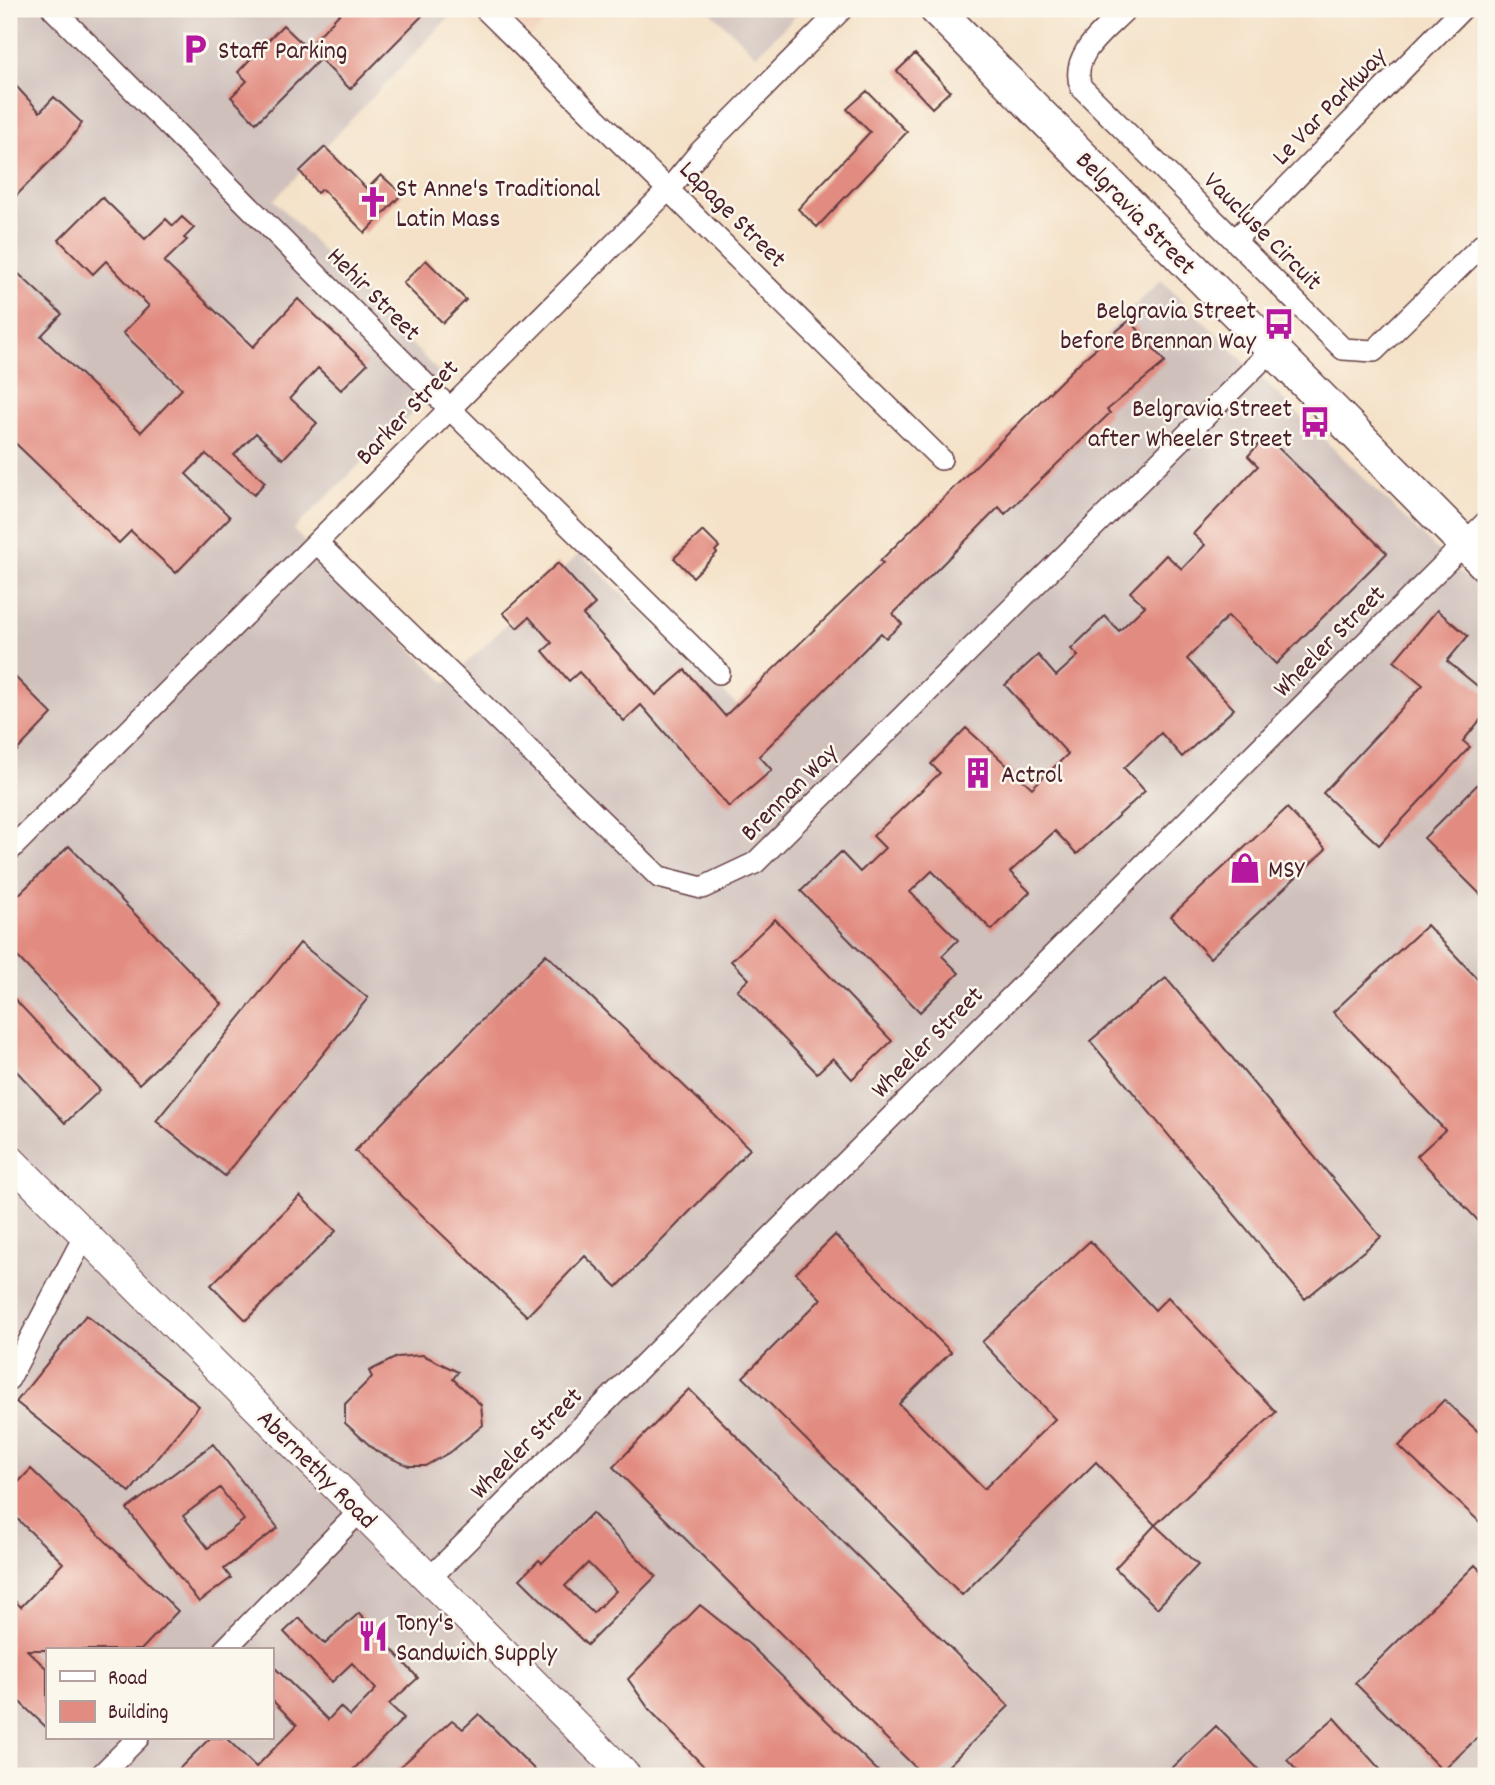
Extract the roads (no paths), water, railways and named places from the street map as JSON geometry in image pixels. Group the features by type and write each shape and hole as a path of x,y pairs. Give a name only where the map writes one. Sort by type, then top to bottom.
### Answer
{"main road":[{"name":"Belgravia Street","path":"936,9 1272,350 1479,543"}],"street":[{"name":"Hehir Street","path":"53,9 448,407 719,673"},
{"name":"Lapage Street","path":"485,9 670,188 941,459"},
{"name":"Barker Street","path":"9,851 317,543 448,407 670,188 699,153 842,9"},
{"name":"Vaucluse Circuit","path":"1126,9 1081,56 1078,67 1080,87 1343,349 1374,351 1486,241"},
{"name":"Le Var Parkway","path":"1235,240 1462,9"},
{"name":"Brennan Way","path":"317,543 659,877 702,888 755,863 1272,350"},
{"name":"Wheeler Street","path":"429,1579 1479,543"},
{"name":"Abernethy Road","path":"9,1159 429,1579 619,1774"},
{"path":"9,1379 85,1235"},
{"path":"226,1648 360,1510"},
{"path":"100,1776 136,1740"}],"place":[{"name":"Staff Parking","path":"195,49"},
{"name":"St Anne's Traditional Latin Mass","path":"373,202"},
{"name":"Belgravia Street before Brennan Way","path":"1279,324"},
{"name":"Belgravia Street after Wheeler Street","path":"1315,422"},
{"name":"Actrol","path":"978,773"},
{"name":"MSY","path":"1245,868"},
{"name":"Tony's Sandwich Supply","path":"373,1636"}]}
